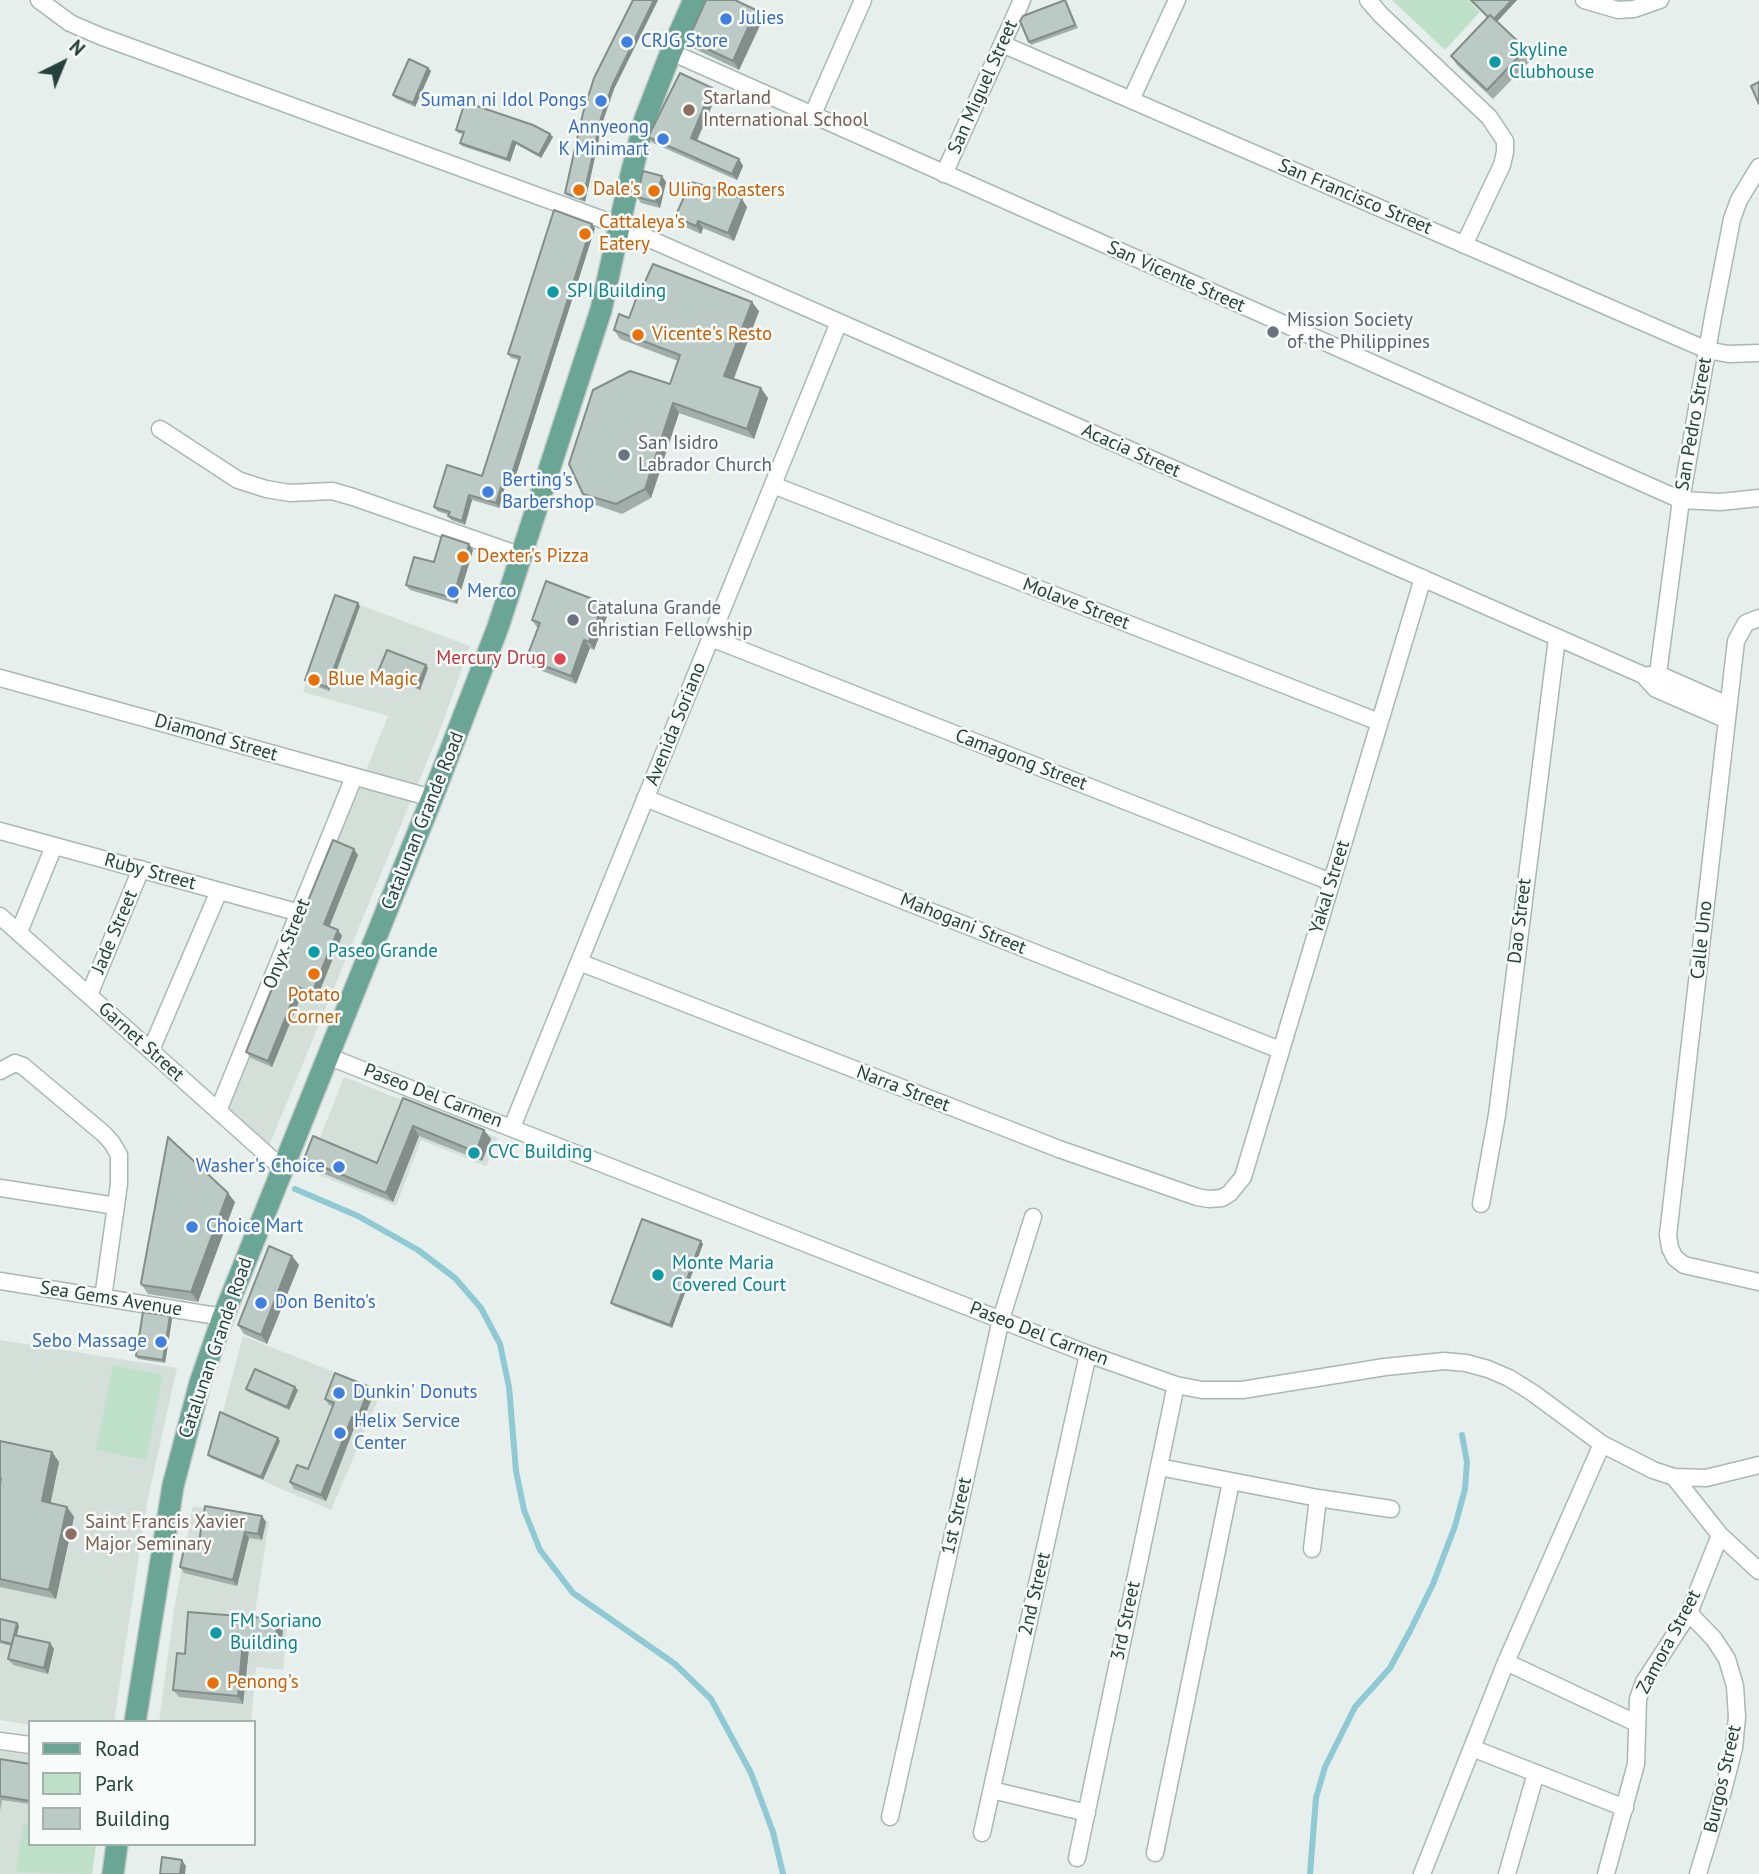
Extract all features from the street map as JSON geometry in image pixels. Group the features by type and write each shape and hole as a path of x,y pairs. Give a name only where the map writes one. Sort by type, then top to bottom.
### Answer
{"main road":[{"name":"Catalunan Grande Road","path":"135,1720 173,1486 186,1432 223,1317 489,651 592,340 645,119 694,0"},
{"path":"113,1874 117,1846"}],"street":[{"name":"Acacia Street","path":"39,0 70,23 100,36 620,226 1727,712"},
{"path":"812,116 863,0"},
{"name":"San Miguel Street","path":"944,174 1022,0"},
{"path":"1131,100 1177,0"},
{"path":"1368,0 1489,117 1505,141 1506,152 1502,164 1464,244"},
{"path":"1584,0 1619,10 1649,5 1660,0"},
{"name":"San Francisco Street","path":"1002,44 1707,350 1728,354 1759,353"},
{"name":"San Vicente Street","path":"671,52 1681,499 1720,502 1759,498"},
{"name":"San Pedro Street","path":"1652,679 1681,499 1732,219 1739,200 1759,167"},
{"name":"Avenida Soriano","path":"512,1126 839,322"},
{"path":"160,429 238,480 290,493 332,491 522,556"},
{"name":"Molave Street","path":"773,485 1379,722"},
{"name":"Yakal Street","path":"1230,1193 1242,1177 1423,578"},
{"name":"Calle Uno","path":"1752,620 1736,641 1668,1235 1675,1258 1684,1265 1759,1282"},
{"name":"Camagong Street","path":"711,638 1331,882"},
{"name":"Dao Street","path":"1481,1204 1497,1115 1557,638"},
{"name":"Diamond Street","path":"0,678 432,799"},
{"name":"Onyx Street","path":"218,1111 354,777"},
{"name":"Mahogani Street","path":"645,799 1280,1050"},
{"name":"Ruby Street","path":"0,831 300,913"},
{"path":"19,932 54,846"},
{"name":"Jade Street","path":"89,995 141,870"},
{"path":"151,1051 219,891"},
{"name":"Garnet Street","path":"0,916 282,1168"},
{"name":"Narra Street","path":"579,962 1059,1149 1197,1197 1222,1198 1230,1193"},
{"name":"Paseo Del Carmen","path":"327,1056 512,1126 1088,1354 1176,1385 1202,1390 1242,1390 1385,1367 1444,1361 1466,1363 1489,1369 1533,1393 1602,1444 1635,1462 1674,1477 1706,1478 1759,1465"},
{"path":"0,1071 15,1063 23,1066 112,1143 119,1155 116,1206 103,1298"},
{"path":"0,1188 116,1206"},
{"name":"1st Street","path":"890,1817 1001,1319 1033,1217"},
{"name":"Sea Gems Avenue","path":"0,1281 223,1317"},
{"name":"2nd Street","path":"982,1833 1088,1354"},
{"name":"3rd Street","path":"1077,1858 1176,1385"},
{"path":"1422,1874 1506,1662 1602,1444"},
{"path":"1159,1466 1231,1482 1391,1509"},
{"path":"1674,1477 1720,1535 1759,1571"},
{"path":"1155,1853 1231,1482"},
{"path":"1311,1549 1318,1498"},
{"name":"Zamora Street","path":"1606,1874 1636,1764 1638,1699 1643,1682 1689,1613 1720,1535"},
{"name":"Burgos Street","path":"1689,1613 1714,1639 1727,1659 1735,1686 1737,1717 1734,1748 1698,1874"},
{"path":"1506,1662 1636,1723"},
{"path":"0,1741 28,1745"},
{"path":"1472,1748 1625,1808"},
{"path":"1507,1874 1535,1773"},
{"path":"992,1790 1087,1813"}],"shaded area":[{"path":"336,596 470,646 440,730 269,1146 228,1109 388,716 303,692"},
{"path":"344,1077 498,1138 486,1166 421,1140 396,1206 307,1170"},
{"path":"243,1336 382,1391 331,1510 263,1481 280,1441 222,1415"},
{"name":"Saint Francis Xavier Major Seminary","path":"0,1340 177,1368 147,1503 114,1720 28,1720 28,1725 0,1720"},
{"path":"193,1506 269,1521 254,1620 287,1626 283,1670 256,1667 251,1720 159,1720 174,1610"},
{"path":"0,1751 28,1755 28,1846 96,1846 92,1874 0,1874"}],"green space":[{"path":"1392,0 1468,0 1480,12 1445,50"},
{"path":"113,1365 163,1375 146,1460 96,1450"},
{"path":"23,1824 28,1825 28,1846 96,1846 92,1874 16,1872"}],"building":[{"path":"633,0 654,0 612,86 601,118 583,199 565,193 583,113 594,78"},
{"path":"706,0 735,0 756,10 733,61 688,40"},
{"path":"1065,0 1075,25 1029,42 1020,21 1023,16"},
{"path":"1471,0 1512,0 1494,19 1490,15 1488,17"},
{"name":"Skyline Clubhouse","path":"1490,15 1526,49 1487,90 1451,56"},
{"path":"409,59 428,68 413,103 393,95"},
{"path":"680,73 712,88 691,138 739,159 732,174 648,137"},
{"path":"1759,82 1759,104 1751,86"},
{"path":"465,102 533,125 550,134 539,155 513,141 507,159 460,143 464,132 456,130"},
{"path":"643,171 662,176 656,202 637,197"},
{"path":"691,182 727,191 742,199 728,233 698,221 696,226 675,217"},
{"name":"SPI Building","path":"554,210 592,224 511,477 505,475 496,503 469,495 462,521 448,516 450,512 434,507 447,465 482,476 520,357 508,354"},
{"path":"653,264 752,302 724,376 761,388 747,429 673,403 645,489 616,504 583,494 569,464 593,390 630,371 670,384 680,355 614,330 619,314 629,318 642,283 644,284"},
{"path":"442,535 469,544 453,598 406,585 414,557 434,562"},
{"path":"546,581 603,603 589,642 584,640 571,676 526,659 540,623 532,620"},
{"path":"335,595 358,603 327,687 305,680"},
{"path":"387,650 426,665 417,687 378,672"},
{"name":"Paseo Grande","path":"333,840 354,849 324,924 338,930 312,993 298,987 268,1061 246,1052"},
{"name":"CVC Building","path":"403,1098 484,1130 476,1152 413,1126 386,1193 304,1159 313,1136 377,1163"},
{"name":"Choice Mart","path":"168,1137 228,1193 191,1292 141,1283"},
{"name":"Monte Maria Covered Court","path":"642,1219 701,1241 670,1325 611,1303"},
{"path":"269,1246 292,1256 261,1335 238,1325"},
{"path":"143,1312 170,1316 163,1360 136,1356"},
{"path":"255,1369 295,1387 287,1407 246,1389"},
{"path":"335,1373 370,1387 357,1419 352,1417 321,1495 290,1482 297,1465 308,1469 334,1403 325,1399"},
{"path":"220,1412 278,1438 261,1477 208,1455"},
{"path":"0,1441 52,1452 42,1501 67,1507 49,1590 0,1579"},
{"path":"205,1506 262,1516 258,1534 245,1532 233,1580 180,1567 185,1545 198,1548"},
{"path":"188,1612 277,1619 276,1643 243,1640 238,1696 173,1690 177,1653 185,1654"},
{"path":"0,1619 17,1623 12,1644 0,1641"},
{"path":"14,1635 50,1643 44,1668 8,1659"},
{"path":"0,1759 28,1764 28,1801 0,1796"},
{"path":"162,1857 182,1860 180,1874 160,1874"}],"waterway":[{"path":"295,1189 358,1216 418,1250 455,1278 481,1308 500,1344 509,1387 516,1471 524,1510 540,1550 573,1593 675,1664 711,1699 751,1773 773,1832 783,1874"},
{"path":"1310,1874 1316,1798 1325,1767 1355,1707 1390,1668 1433,1584 1455,1526 1465,1489 1467,1462 1462,1435"}],"place":[{"name":"Julies","path":"726,19"},
{"name":"CRJG Store","path":"627,42"},
{"name":"Skyline Clubhouse","path":"1495,62"},
{"name":"Suman ni Idol Pongs","path":"601,101"},
{"name":"Starland International School","path":"689,110"},
{"name":"Annyeong K Minimart","path":"663,139"},
{"name":"Dale's","path":"579,190"},
{"name":"Uling Roasters","path":"654,191"},
{"name":"Cattaleya's Eatery","path":"585,234"},
{"name":"SPI Building","path":"553,292"},
{"name":"Mission Society of the Philippines","path":"1273,332"},
{"name":"Vicente's Resto","path":"638,335"},
{"name":"San Isidro Labrador Church","path":"624,455"},
{"name":"Berting's Barbershop","path":"488,492"},
{"name":"Dexter's Pizza","path":"463,557"},
{"name":"Merco","path":"453,592"},
{"name":"Cataluna Grande Christian Fellowship","path":"573,620"},
{"name":"Mercury Drug","path":"560,659"},
{"name":"Blue Magic","path":"314,680"},
{"name":"Paseo Grande","path":"314,952"},
{"name":"Potato Corner","path":"314,974"},
{"name":"CVC Building","path":"474,1153"},
{"name":"Washer's Choice","path":"339,1167"},
{"name":"Choice Mart","path":"192,1227"},
{"name":"Monte Maria Covered Court","path":"658,1275"},
{"name":"Don Benito's","path":"261,1303"},
{"name":"Sebo Massage","path":"161,1342"},
{"name":"Dunkin' Donuts","path":"339,1393"},
{"name":"Helix Service Center","path":"340,1433"},
{"name":"Saint Francis Xavier Major Seminary","path":"71,1534"},
{"name":"FM Soriano Building","path":"216,1633"},
{"name":"Penong's","path":"213,1683"}]}
